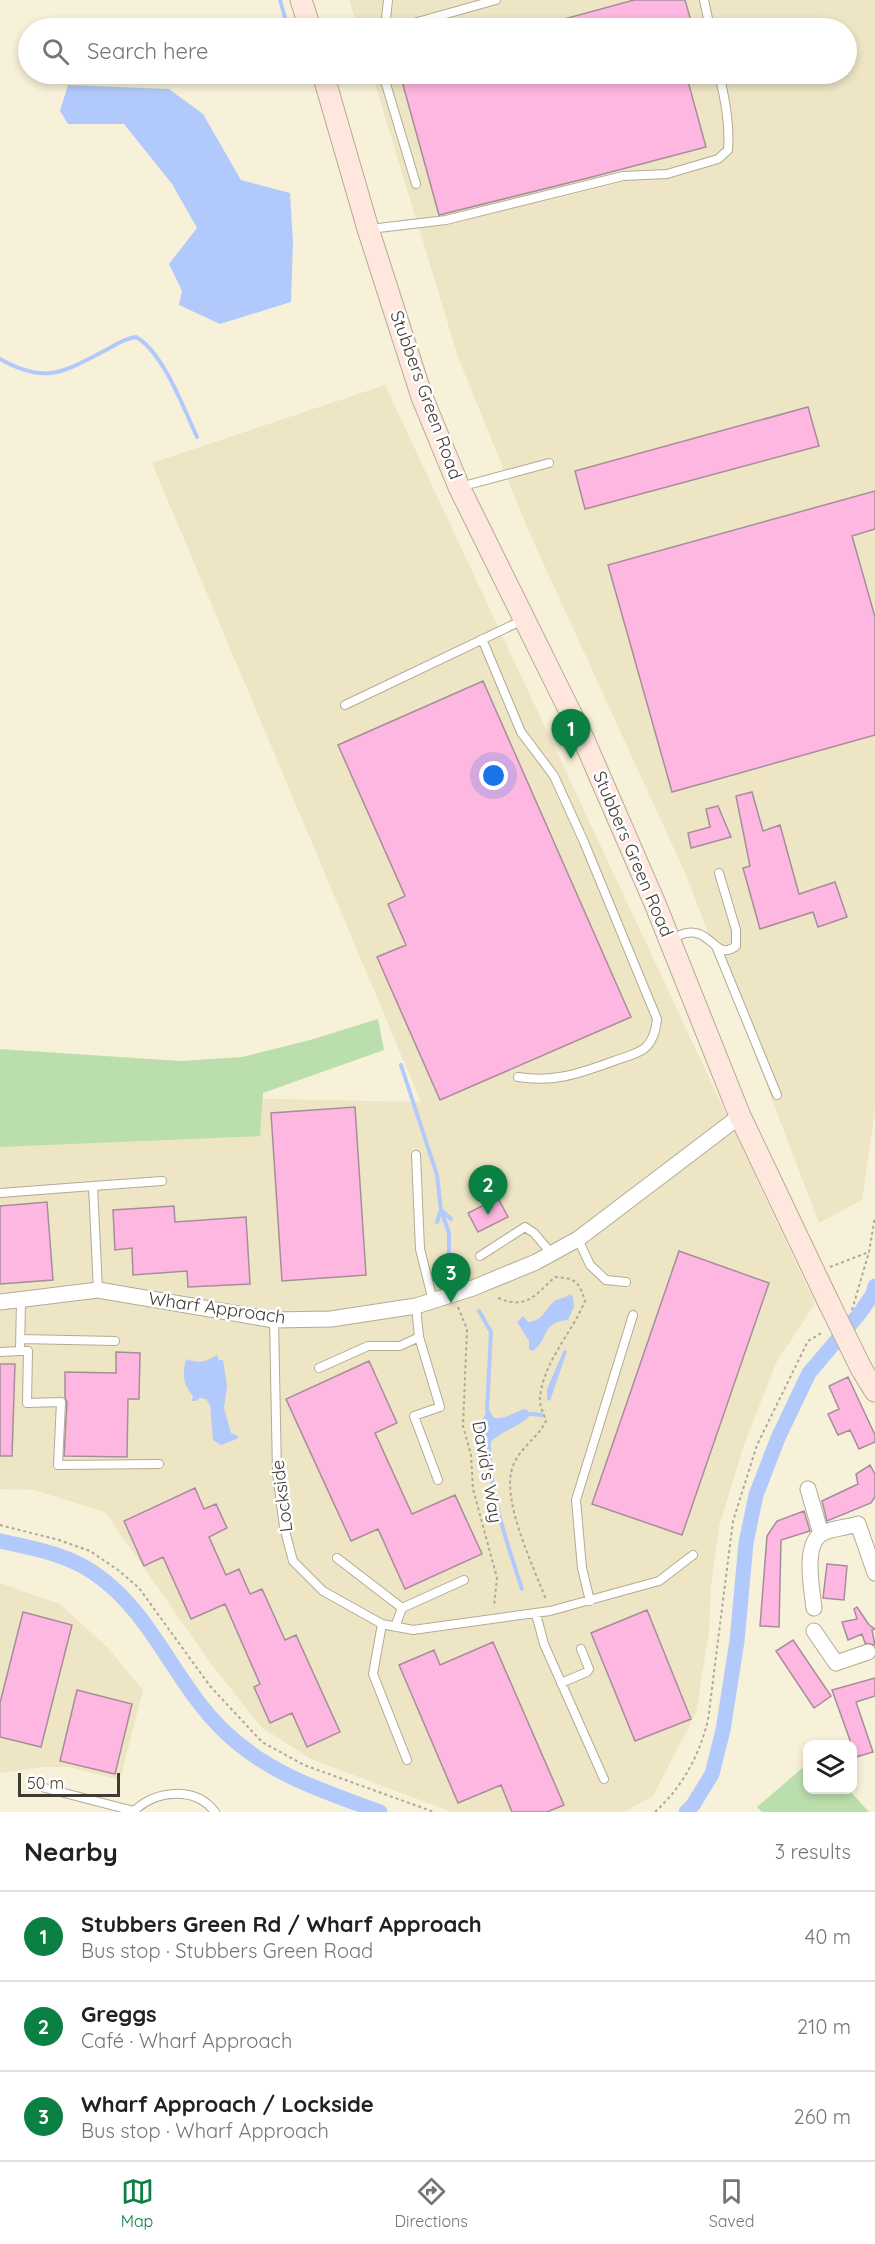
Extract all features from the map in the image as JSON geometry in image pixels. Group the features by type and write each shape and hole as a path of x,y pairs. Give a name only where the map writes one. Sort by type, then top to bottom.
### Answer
{"street":[{"path":"302,0 307,18"},
{"name":"Stubbers Green Road","path":"326,84 368,229 422,397 459,487 584,740 670,940 740,1116 828,1301 875,1391"},
{"name":"Wharf Approach","path":"0,1302 98,1290 274,1320 331,1318 416,1306 454,1294 536,1262 578,1239 740,1116"},
{"path":"808,1489 821,1534"},
{"path":"814,1608 810,1560 814,1542 821,1534 858,1524 875,1573"},
{"path":"814,1631 836,1663 868,1652"}],"lane":[{"path":"386,18 388,0"},
{"path":"432,18 496,0"},
{"path":"704,0 708,18"},
{"path":"386,84 416,184"},
{"path":"368,229 446,220 623,176 667,174 718,159 728,150 729,140 728,115 721,84"},
{"path":"459,487 549,463"},
{"path":"345,705 524,619"},
{"path":"482,639 521,732 554,777 580,833 657,1019 657,1027 650,1043 636,1053 570,1077 540,1079 518,1077"},
{"path":"670,940 684,934 698,933 725,951 736,946 737,936 719,873"},
{"path":"716,946 777,1095"},
{"path":"416,1155 420,1249 433,1301"},
{"path":"0,1193 162,1182"},
{"path":"93,1186 98,1290"},
{"path":"480,1256 525,1227 534,1233 552,1254"},
{"path":"578,1239 590,1265 606,1280 626,1282"},
{"path":"20,1351 21,1300"},
{"path":"416,1306 419,1337 440,1407 414,1416 438,1480"},
{"path":"590,1601 582,1568 576,1500 633,1315"},
{"name":"Lockside","path":"274,1320 277,1473 284,1527 293,1561 323,1591 382,1624 413,1630 536,1614 590,1601 659,1581 693,1555"},
{"path":"319,1368 368,1346 400,1346 419,1337"},
{"path":"21,1340 115,1341"},
{"path":"0,1352 28,1351 27,1403 61,1402 58,1466 159,1464"},
{"path":"337,1558 402,1608"},
{"path":"395,1627 402,1608 464,1580"},
{"path":"536,1614 544,1644 604,1779"},
{"path":"382,1624 373,1674 407,1760"},
{"path":"561,1683 587,1672 581,1649"},
{"path":"45,1788 134,1811 143,1803 157,1797 178,1794 195,1796 215,1812"}],"path":[{"path":"848,1315 854,1308 869,1252 875,1217"},
{"path":"815,1272 869,1252"},
{"path":"498,1298 511,1303 527,1302 555,1277 569,1278 580,1285 585,1301 577,1320 558,1349 544,1381 540,1401 546,1421 542,1430 526,1445 513,1465 509,1484 514,1515 550,1611"},
{"name":"David's Way","path":"454,1294 467,1329 463,1426 471,1455 473,1490 497,1578 493,1619"},
{"path":"655,1812 673,1795 691,1768 702,1745 708,1720 733,1521 757,1445 808,1341 829,1330"},
{"path":"0,1525 59,1540 90,1551 139,1588 210,1686 262,1742 304,1765 434,1812"}],"shaded area":[{"path":"349,0 875,0 875,1110 862,1200 819,1223 686,875 529,532 458,357 375,84 857,84 857,18 355,18"},
{"path":"385,385 815,1304 776,1363 744,1445 719,1527 711,1586 709,1632 696,1713 653,1796 624,1812 452,1812 311,1759 261,1727 212,1665 105,1512 34,1490 0,1489 0,1093 421,1102 152,463"},
{"path":"0,1583 60,1604 108,1648 143,1690 120,1780 68,1767 44,1767 0,1773"}],"green space":[{"path":"378,1019 384,1050 263,1093 260,1136 0,1147 0,1049 181,1061 242,1057 310,1040"},
{"path":"803,1767 803,1794 853,1794 869,1812 762,1812 757,1807"}],"water":[{"path":"68,85 169,89 203,114 241,180 290,193 293,242 291,302 220,324 179,305 182,291 169,264 197,228 172,184 124,124 68,124 60,111"},
{"path":"570,1294 573,1297 574,1307 568,1320 553,1324 541,1343 532,1351 529,1349 529,1341 517,1322 523,1316 528,1322 541,1317 552,1303"},
{"path":"564,1350 567,1351 550,1401 547,1400 547,1389"},
{"path":"217,1355 219,1360 223,1360 227,1386 224,1408 231,1433 238,1436 237,1439 221,1445 213,1440 210,1405 206,1399 200,1398 192,1401 193,1396 185,1383 184,1375 186,1359 202,1362"},
{"path":"486,1405 494,1418 502,1418 526,1409 531,1414 523,1422 499,1435 489,1444 487,1437 479,1428 486,1412"}],"building":[{"path":"634,0 685,0 690,18 568,18"},
{"path":"403,84 689,84 706,147 439,215"},
{"path":"808,407 819,446 585,509 575,471"},
{"path":"875,491 875,529 852,536 875,617 875,735 672,792 608,565"},
{"path":"483,681 631,1017 440,1100 377,957 406,945 388,904 405,896 338,745"},
{"path":"752,792 763,831 780,825 799,894 835,882 847,917 818,927 813,912 760,929 743,868 750,866 736,796"},
{"path":"718,806 731,837 691,848 688,833 710,827 706,809"},
{"path":"355,1107 366,1275 282,1281 271,1113"},
{"path":"498,1198 508,1217 478,1232 468,1213"},
{"path":"47,1202 53,1280 0,1284 0,1206"},
{"path":"174,1206 175,1222 246,1217 250,1284 188,1287 187,1271 133,1275 132,1248 115,1250 113,1210"},
{"path":"679,1251 769,1283 682,1535 592,1504"},
{"path":"116,1352 140,1353 139,1399 128,1399 127,1457 64,1456 67,1402 65,1372 116,1373"},
{"path":"369,1361 397,1423 375,1433 412,1514 455,1495 482,1554 405,1589 378,1529 351,1541 286,1399"},
{"path":"0,1364 15,1364 12,1456 0,1456"},
{"path":"848,1377 875,1435 875,1442 859,1449 850,1430 838,1435 828,1414 839,1409 829,1386"},
{"path":"870,1465 875,1474 875,1497 871,1503 827,1521 822,1501 858,1484 856,1474"},
{"path":"195,1488 204,1509 216,1504 227,1528 209,1537 226,1575 239,1569 250,1594 262,1589 285,1640 296,1635 340,1732 307,1747 292,1713 270,1723 254,1687 260,1684 225,1604 191,1619 163,1557 144,1566 124,1521"},
{"path":"804,1511 810,1531 781,1540 779,1627 760,1626 767,1536 777,1521"},
{"path":"827,1564 847,1566 844,1600 823,1598"},
{"path":"857,1607 869,1625 875,1629 872,1630 875,1645 865,1643 862,1634 848,1640 842,1622 857,1619 854,1609"},
{"path":"647,1610 691,1719 635,1741 591,1633"},
{"path":"23,1612 72,1625 41,1747 0,1737 0,1703"},
{"path":"793,1640 831,1696 814,1708 776,1651"},
{"path":"493,1642 564,1805 547,1812 512,1812 501,1785 458,1803 399,1665 434,1650 440,1665"},
{"path":"875,1678 875,1696 856,1702 873,1752 857,1757 857,1740 850,1740 832,1690"},
{"path":"77,1690 132,1704 115,1774 60,1761"}],"waterway":[{"path":"280,0 285,18"},
{"path":"0,359 30,372 54,372 78,364 120,342 136,337 146,344 164,368 197,437"},
{"path":"401,1065 437,1175 441,1210 449,1233 449,1260 452,1269"},
{"path":"437,1222 441,1210 451,1219"},
{"path":"686,1812 693,1805 712,1774 723,1730 737,1641 746,1543 756,1495 778,1438 809,1373 860,1313 873,1294 875,1286"},
{"path":"479,1311 491,1332 487,1410"},
{"path":"531,1414 542,1415"},
{"path":"489,1441 495,1497 522,1589"},
{"path":"0,1541 61,1556 94,1573 132,1607 206,1712 241,1746 297,1780 380,1812"}],"place":[{"name":"Stubbers Green Rd / Wharf Approach","path":"571,759"},
{"name":"Greggs","path":"488,1215"},
{"name":"Wharf Approach / Lockside","path":"451,1303"}]}
